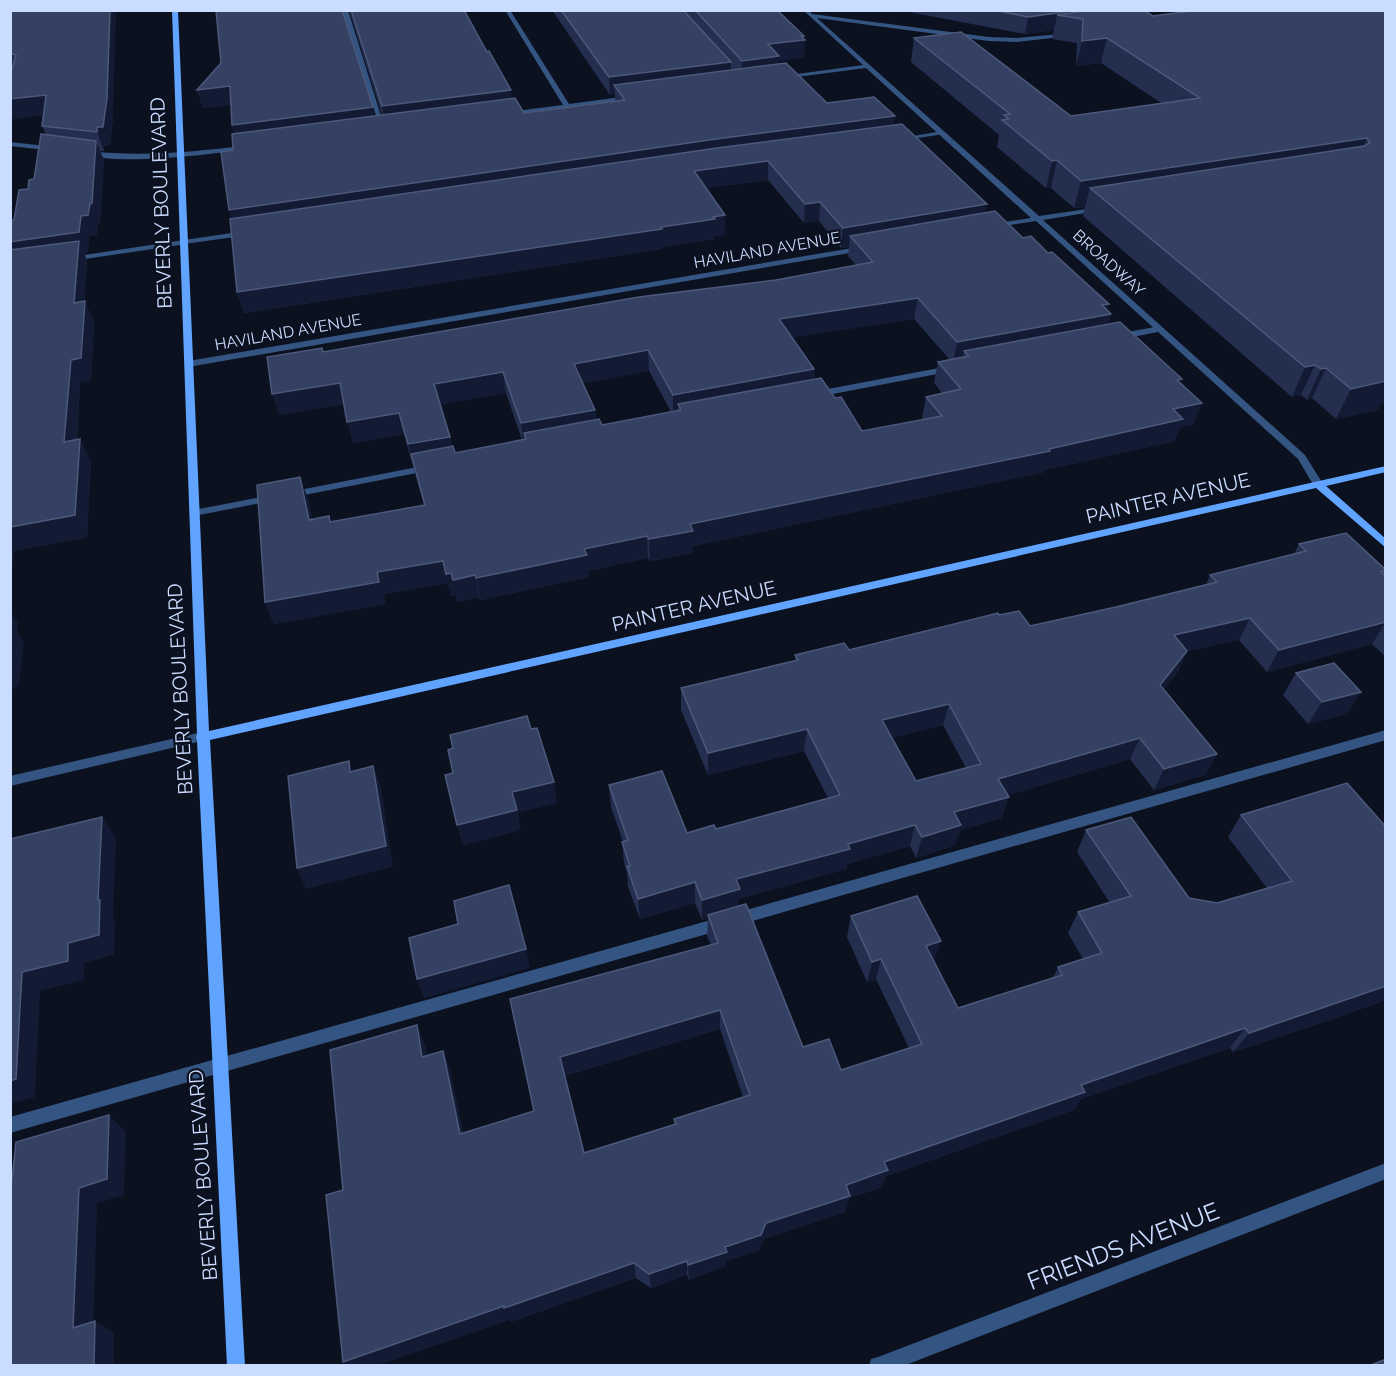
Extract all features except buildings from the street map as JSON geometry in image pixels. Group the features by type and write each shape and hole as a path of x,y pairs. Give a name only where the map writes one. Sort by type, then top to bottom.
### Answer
{"street":[{"name":"BEVERLY BOULEVARD","path":"175,10 202,737 236,1365"},
{"path":"345,10 383,130"},
{"path":"507,10 567,106"},
{"path":"807,13 989,39 1017,40 1076,33"},
{"name":"BROADWAY","path":"807,13 1302,457 1318,484 1386,545"},
{"path":"775,79 868,66"},
{"path":"498,115 636,97"},
{"path":"372,131 394,128"},
{"path":"885,140 942,133"},
{"path":"10,144 67,151"},
{"path":"79,152 124,158 180,156 259,146"},
{"path":"990,227 1107,208"},
{"path":"57,261 254,231"},
{"name":"HAVILAND AVENUE","path":"188,364 872,247"},
{"path":"1101,340 1160,329"},
{"path":"807,396 960,367"},
{"path":"194,513 441,466"},
{"name":"PAINTER AVENUE","path":"10,781 1386,469"},
{"path":"10,1125 1386,735"},
{"name":"FRIENDS AVENUE","path":"878,1365 1386,1171"}]}
